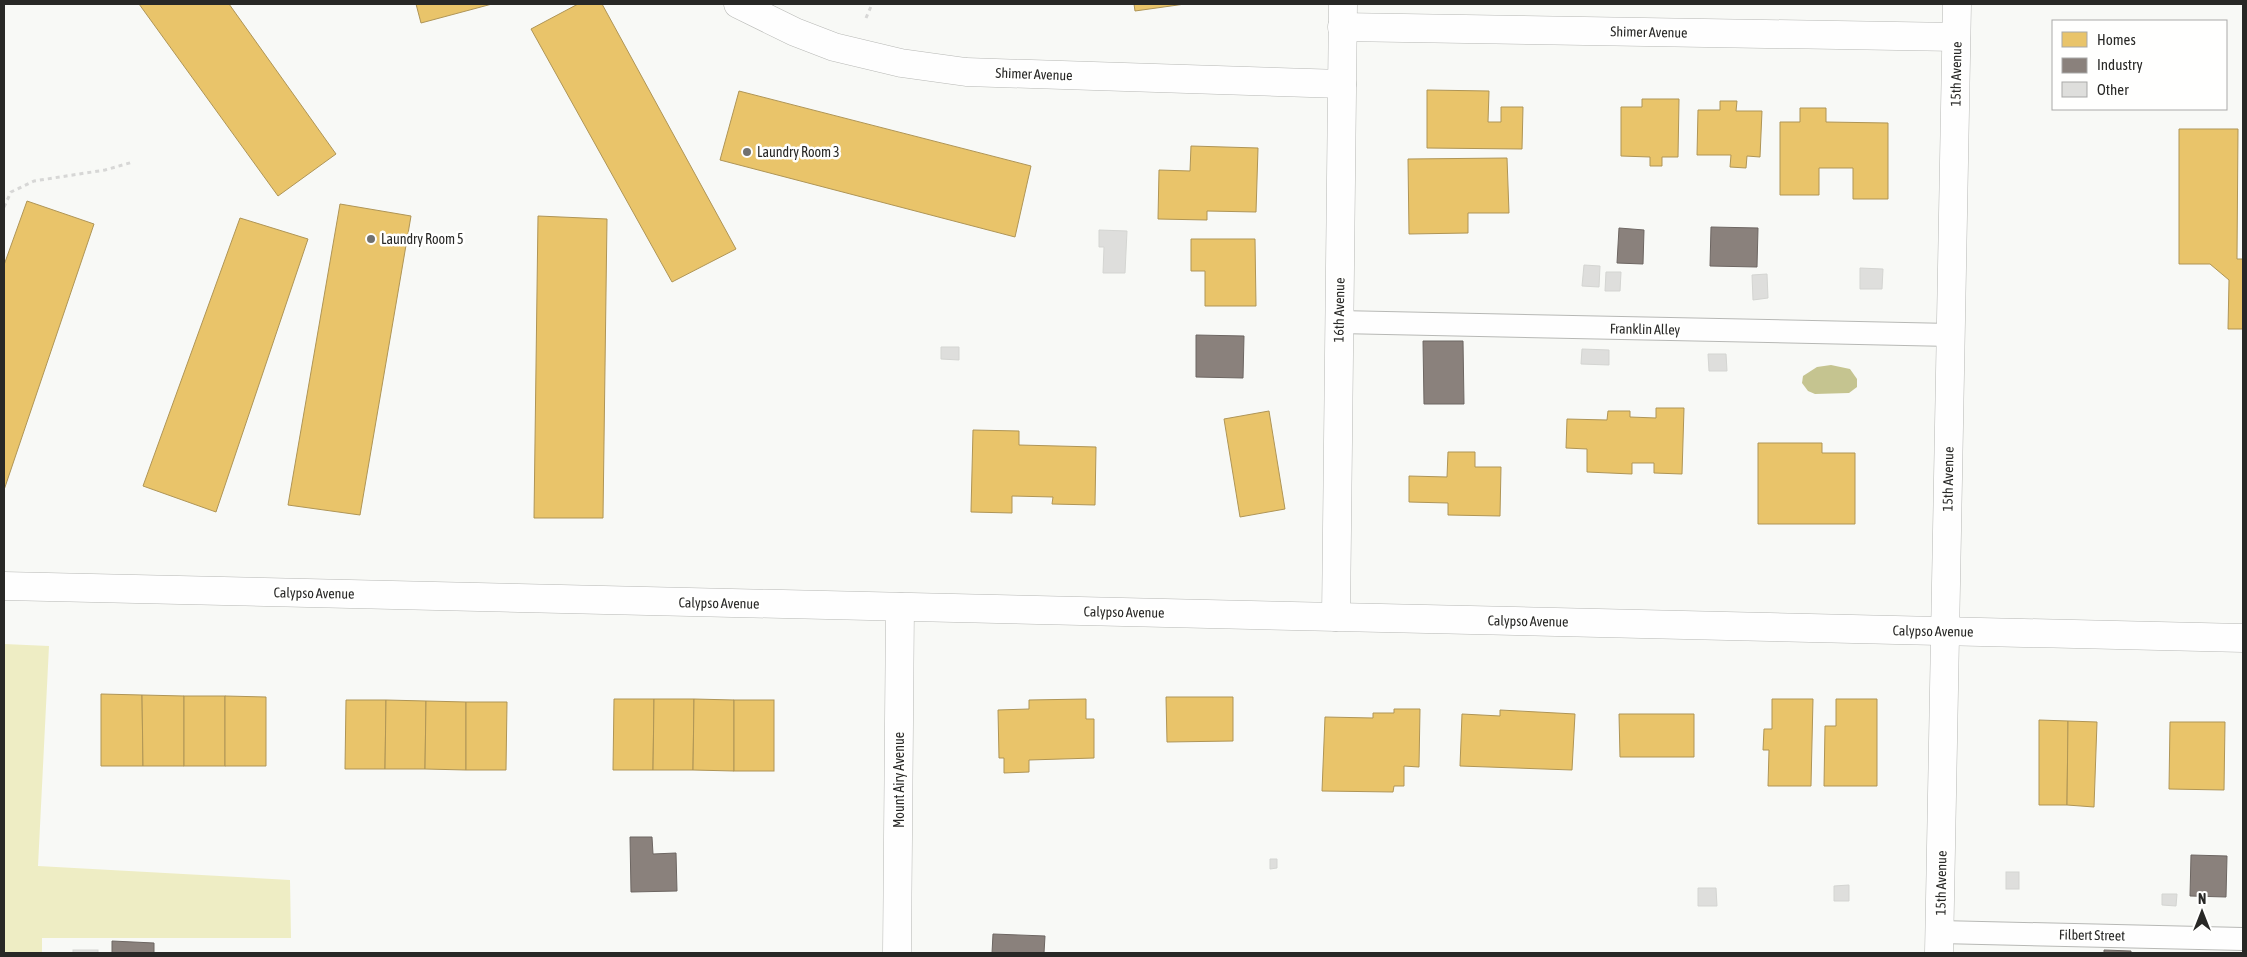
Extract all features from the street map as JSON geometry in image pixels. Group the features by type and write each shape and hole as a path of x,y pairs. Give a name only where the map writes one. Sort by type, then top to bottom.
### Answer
{"street":[{"name":"Shimer Avenue","path":"738,4 794,32 834,47 901,63 966,72 1342,84"},
{"name":"15th Avenue","path":"1940,943 1957,4"},
{"name":"Shimer Avenue","path":"1342,15 1956,37"},
{"name":"16th Avenue","path":"1336,617 1342,15"},
{"name":"Calypso Avenue","path":"4,586 2243,638"},
{"name":"Mount Airy Avenue","path":"896,953 900,607"}],"lane":[{"name":"Franklin Alley","path":"1339,322 1951,335"},
{"name":"Filbert Street","path":"1940,943 2243,939"}],"path":[{"path":"866,18 872,4"},
{"path":"4,207 11,192 34,181 106,170 133,162"}],"green space":[{"path":"4,644 49,646 38,866 290,880 291,938 42,938 42,953 4,953"}],"shaded area":[{"path":"1831,365 1850,369 1857,379 1857,387 1849,393 1815,394 1808,391 1802,383 1803,376 1817,367"}],"building: Homes":[{"path":"139,4 229,4 336,154 278,196"},
{"path":"416,4 492,4 421,23"},
{"path":"578,4 602,4 736,249 672,282 531,29"},
{"path":"1134,4 1185,4 1135,11"},
{"path":"1427,90 1489,91 1488,122 1501,122 1501,107 1523,107 1522,149 1427,148"},
{"path":"739,91 1031,166 1015,237 720,160"},
{"path":"1642,99 1679,99 1678,157 1662,157 1662,166 1650,166 1650,157 1621,156 1621,107 1642,107"},
{"path":"1720,101 1737,101 1736,111 1762,111 1760,157 1747,156 1746,168 1730,167 1731,155 1697,155 1698,110 1720,110"},
{"path":"1800,108 1826,108 1826,122 1888,123 1888,199 1853,199 1853,168 1819,168 1819,195 1780,195 1780,122 1800,122"},
{"path":"2179,129 2238,129 2237,259 2243,259 2243,329 2228,329 2229,280 2210,264 2179,264"},
{"path":"1191,146 1258,148 1256,212 1207,211 1207,220 1158,219 1159,170 1190,171"},
{"path":"1507,158 1509,213 1468,213 1468,233 1409,234 1408,159"},
{"path":"27,201 94,224 4,490 4,265"},
{"path":"340,204 411,216 360,515 288,505"},
{"path":"538,216 607,219 603,518 534,518"},
{"path":"240,218 308,239 216,512 143,486"},
{"path":"1191,239 1255,239 1256,306 1205,306 1205,271 1191,271"},
{"path":"1656,408 1684,408 1682,474 1654,473 1654,463 1632,463 1632,474 1587,472 1587,449 1566,448 1567,419 1607,420 1608,411 1630,411 1630,417 1656,418"},
{"path":"1269,411 1285,509 1240,517 1224,419"},
{"path":"973,430 1019,431 1019,445 1096,447 1095,505 1052,504 1053,497 1012,496 1012,513 971,512"},
{"path":"1758,443 1822,443 1822,453 1855,453 1855,524 1758,524"},
{"path":"1448,452 1475,452 1475,467 1501,467 1500,516 1448,515 1448,503 1409,502 1409,476 1447,477"},
{"path":"101,694 142,695 143,766 101,766"},
{"path":"142,695 184,696 184,766 143,766"},
{"path":"184,696 225,696 225,766 184,766"},
{"path":"225,696 266,697 266,766 225,766"},
{"path":"1166,697 1233,697 1233,741 1167,742"},
{"path":"614,699 654,699 653,770 613,770"},
{"path":"654,699 694,699 693,770 653,770"},
{"path":"694,699 734,700 734,771 693,770"},
{"path":"1086,699 1086,719 1094,719 1094,758 1029,760 1029,772 1004,773 1004,758 999,758 998,710 1029,709 1029,700"},
{"path":"1772,699 1813,699 1811,786 1768,786 1769,750 1763,750 1764,729 1772,729"},
{"path":"1836,699 1877,699 1877,786 1824,786 1825,726 1836,726"},
{"path":"346,700 386,700 385,769 345,769"},
{"path":"386,700 426,701 425,769 385,769"},
{"path":"734,700 774,700 774,771 734,771"},
{"path":"426,701 466,702 466,770 425,769"},
{"path":"466,702 507,702 506,770 466,770"},
{"path":"1394,709 1420,709 1419,767 1404,766 1404,786 1394,786 1393,792 1322,791 1325,717 1373,718 1373,713 1394,713"},
{"path":"1500,710 1575,714 1572,770 1460,766 1462,714 1500,716"},
{"path":"1619,714 1694,714 1694,757 1620,757"},
{"path":"2039,720 2068,721 2067,805 2039,805"},
{"path":"2068,721 2097,722 2094,807 2067,805"},
{"path":"2170,722 2225,722 2224,790 2169,789"}],"building: Industry":[{"path":"1711,227 1758,228 1757,267 1710,266"},
{"path":"1619,228 1644,230 1643,264 1617,263"},
{"path":"1196,335 1244,336 1243,378 1196,377"},
{"path":"1423,341 1463,341 1464,404 1424,404"},
{"path":"630,837 652,837 653,854 676,853 677,891 631,892"},
{"path":"2191,855 2227,856 2226,897 2190,896"},
{"path":"993,934 1045,936 1044,953 992,953"},
{"path":"112,941 154,943 154,953 112,953"},
{"path":"2104,950 2131,951 2131,953 2104,953"}],"building: Other":[{"path":"1099,230 1127,231 1125,273 1103,273 1104,247 1099,247"},
{"path":"1584,265 1600,266 1599,287 1582,286"},
{"path":"1860,268 1883,269 1882,289 1860,289"},
{"path":"1606,272 1621,272 1620,291 1605,291"},
{"path":"1767,274 1768,298 1753,300 1752,275"},
{"path":"941,347 959,347 959,360 941,359"},
{"path":"1582,349 1609,350 1609,365 1581,364"},
{"path":"1708,354 1726,354 1727,371 1709,371"},
{"path":"1270,859 1277,859 1277,868 1270,869"},
{"path":"2006,872 2019,872 2019,889 2006,889"},
{"path":"1849,885 1849,901 1834,901 1834,886"},
{"path":"1698,888 1716,888 1717,906 1698,906"},
{"path":"2162,894 2177,894 2176,906 2162,905"},
{"path":"73,950 98,950 98,953 73,953"}],"place":[{"name":"Laundry Room 3","path":"747,152"},
{"name":"Laundry Room 5","path":"371,239"}]}
